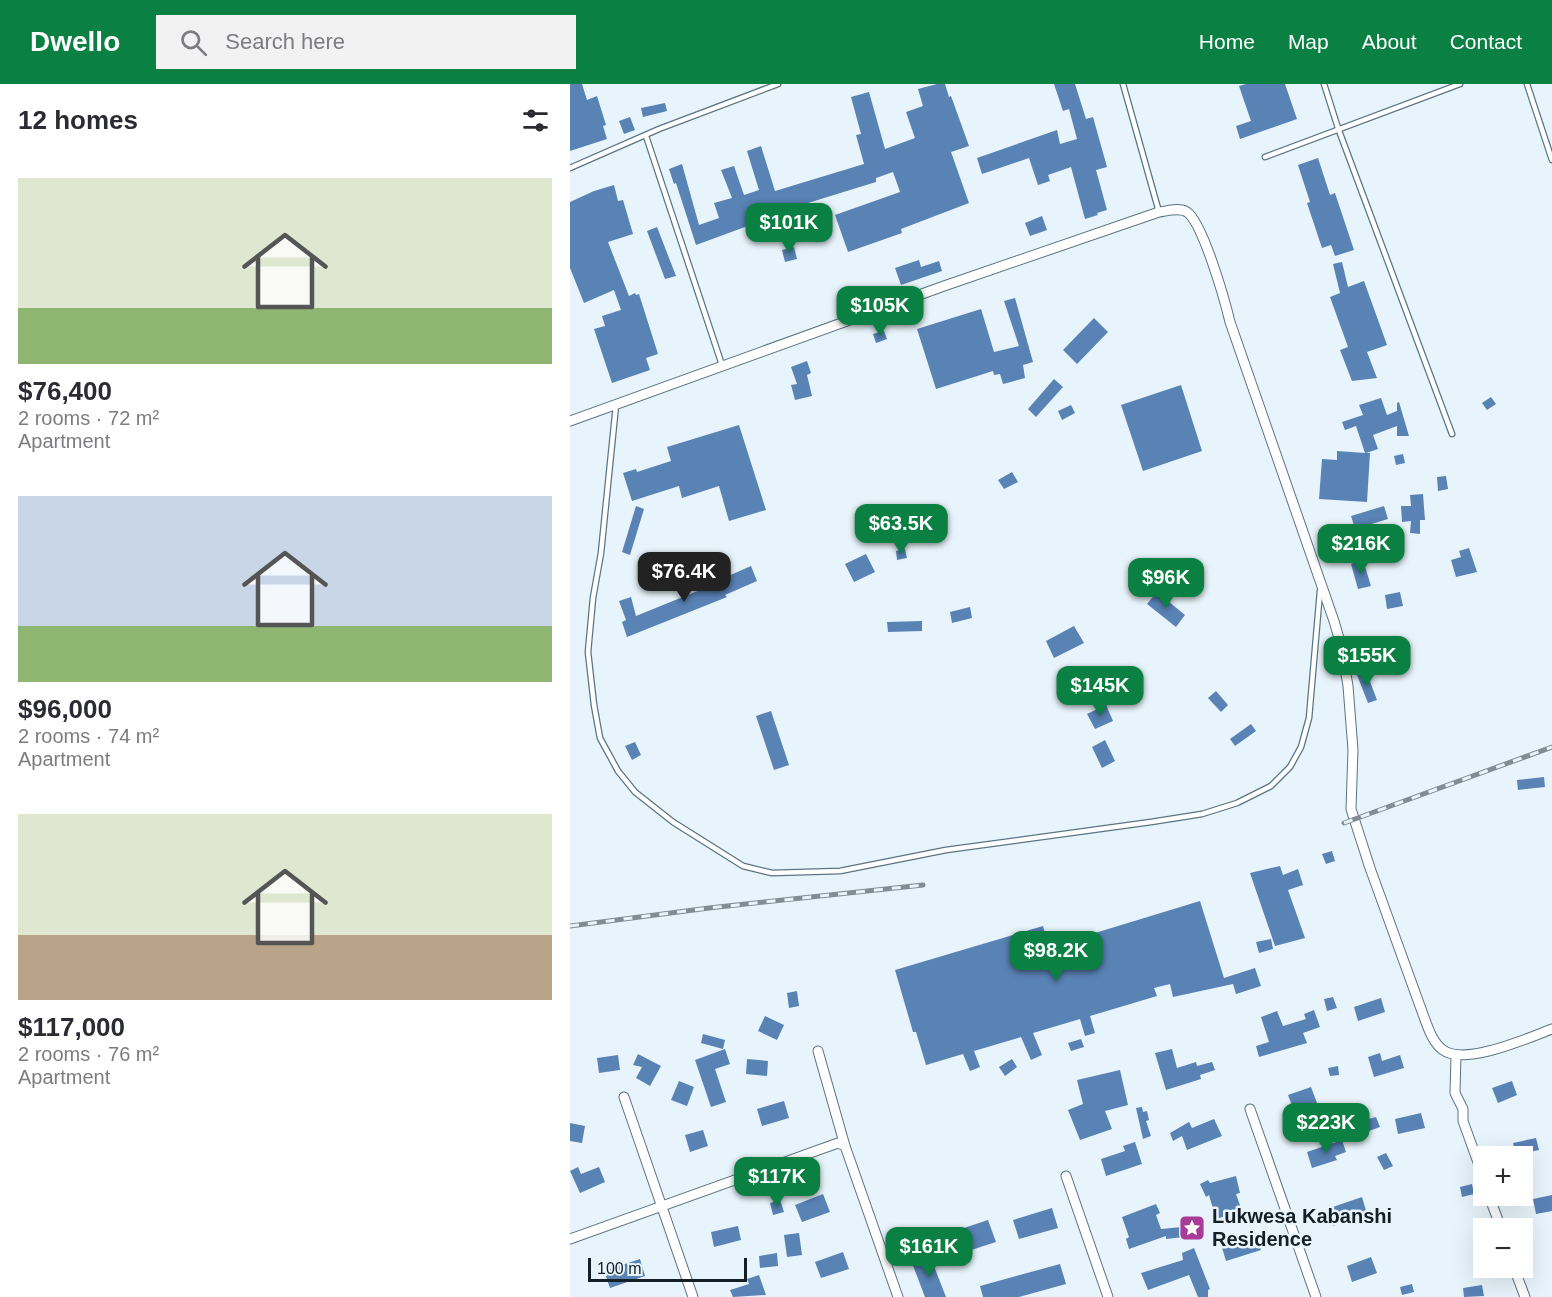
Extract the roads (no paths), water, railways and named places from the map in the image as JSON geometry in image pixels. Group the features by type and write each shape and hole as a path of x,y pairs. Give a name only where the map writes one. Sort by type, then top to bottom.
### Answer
{"street":[{"path":"570,421 1011,262 1159,212 1180,209 1188,212 1194,220 1217,273 1230,322 1321,580 1341,645 1348,686 1353,750 1351,809 1370,868 1433,1038 1443,1050 1456,1055 1486,1051 1552,1029"},
{"path":"818,1051 845,1146 898,1297"},
{"path":"1456,1055 1455,1093 1463,1109 1463,1121 1473,1149"},
{"path":"624,1097 693,1297"},
{"path":"1250,1109 1316,1297"},
{"path":"570,1239 837,1143 845,1146"},
{"path":"1066,1176 1108,1297"},
{"path":"1518,1278 1525,1297"}],"lane":[{"path":"570,168 778,84"},
{"path":"1123,84 1159,212"},
{"path":"1324,84 1338,129 1452,434"},
{"path":"1265,157 1460,84"},
{"path":"1527,84 1552,160"},
{"path":"646,136 722,365"},
{"path":"616,405 602,553 593,598 588,652 600,738 618,771 635,792 673,822 743,866 772,873 840,871 945,850 1123,827 1202,813 1237,803 1271,786 1290,767 1301,747 1309,718 1321,580"}],"railway":[{"path":"1344,823 1552,747"},
{"path":"570,926 709,908 923,885"}],"place":[{"name":"Lukwesa Kabanshi Residence","path":"1192,1228"}]}
